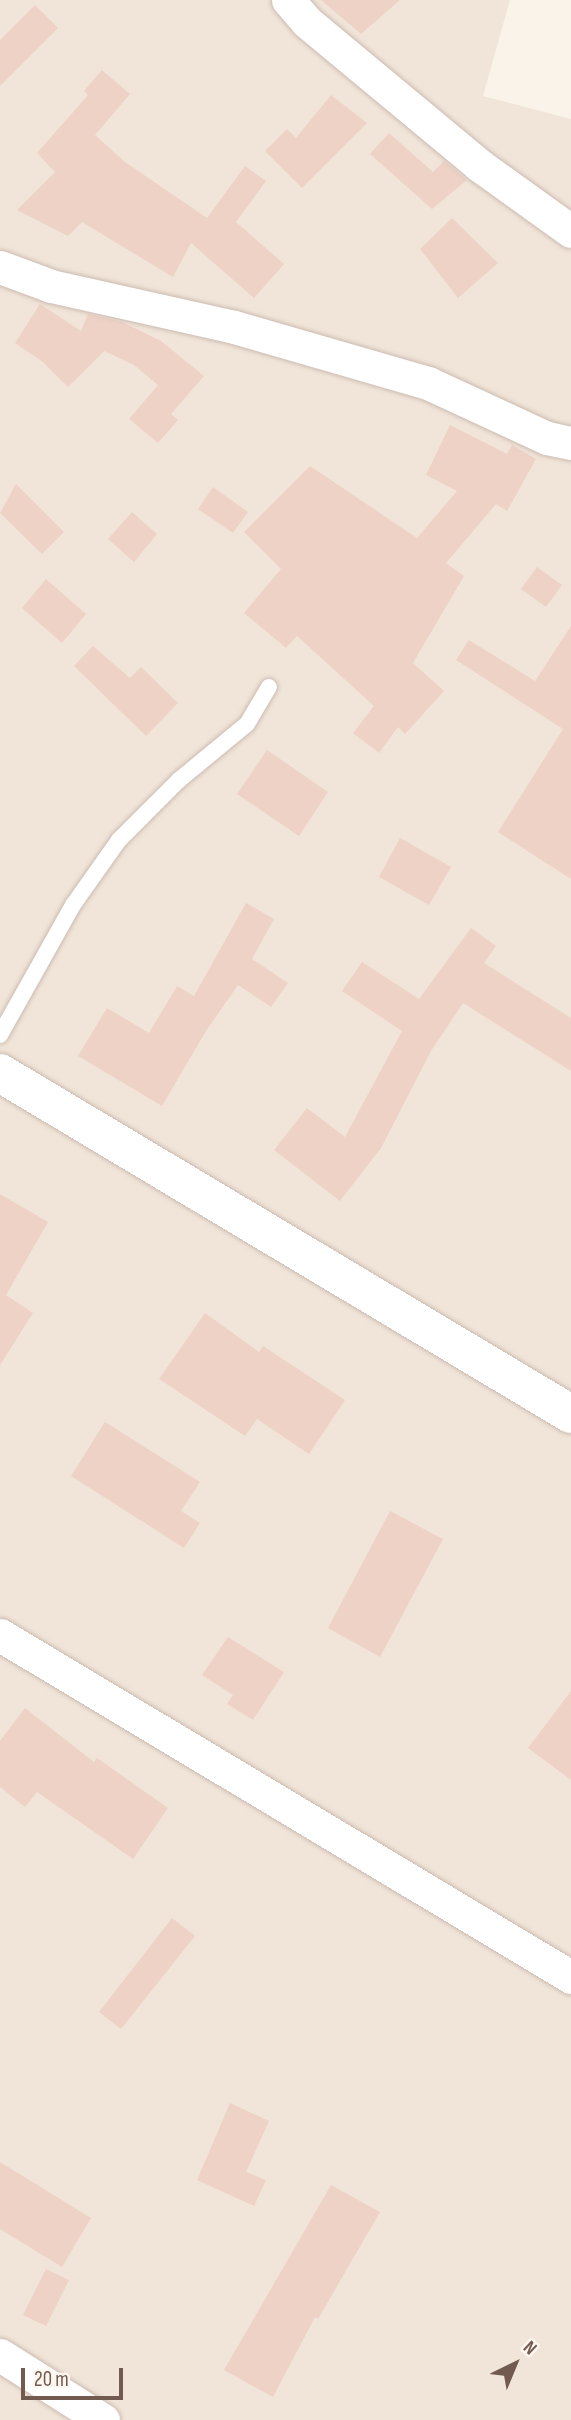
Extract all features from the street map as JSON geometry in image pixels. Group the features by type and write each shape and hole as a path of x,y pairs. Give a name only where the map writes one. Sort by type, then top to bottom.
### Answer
{"main road":[{"path":"0,1073 571,1414"}],"street":[{"path":"288,0 307,22 479,165 571,231"},
{"path":"0,267 51,286 234,327 428,383 547,438 571,443"},
{"path":"0,1635 571,1977"},
{"path":"0,2355 103,2420"}],"lane":[{"path":"0,1035 73,905 119,840 179,780 247,724 269,687"}],"shaded area":[{"path":"0,0 510,0 483,96 571,119 571,2420 0,2420"}],"building":[{"path":"321,0 400,0 361,34"},
{"path":"35,5 58,28 0,86 0,40"},
{"path":"102,70 130,94 95,135 125,162 207,218 245,166 266,181 236,222 284,264 254,298 191,243 173,277 82,222 68,236 17,210 55,172 37,153 88,95 84,91"},
{"path":"331,95 367,123 302,188 265,151 287,129 296,138"},
{"path":"389,133 433,172 444,161 467,180 432,209 370,154"},
{"path":"452,218 498,263 458,298 420,249"},
{"path":"40,304 81,331 88,314 122,322 161,341 204,376 171,414 178,420 158,443 129,419 158,385 134,365 104,351 68,387 43,362 15,343"},
{"path":"450,425 507,454 512,445 536,459 507,511 496,504 446,563 464,576 413,663 444,691 405,734 398,727 379,753 353,733 374,706 297,636 286,648 244,613 281,569 244,532 310,466 417,538 457,491 426,475"},
{"path":"16,484 64,532 42,554 0,513"},
{"path":"213,487 248,512 233,533 198,509"},
{"path":"132,512 157,534 134,562 108,539"},
{"path":"537,567 562,585 546,607 521,589"},
{"path":"46,579 86,614 62,643 22,608"},
{"path":"571,626 571,879 498,832 563,729 456,660 469,640 535,681"},
{"path":"93,646 130,678 141,667 178,703 146,736 74,666"},
{"path":"267,750 328,792 299,836 237,794"},
{"path":"400,838 451,867 429,905 379,877"},
{"path":"246,903 274,919 252,959 288,983 271,1007 238,985 206,1031 162,1106 78,1056 107,1008 149,1033 177,986 194,996"},
{"path":"471,928 496,946 484,963 571,1018 571,1071 463,1003 431,1051 381,1148 340,1201 274,1150 307,1108 345,1137 402,1031 342,991 362,962 419,999"},
{"path":"0,1194 48,1222 6,1295 33,1313 0,1365"},
{"path":"205,1313 259,1352 263,1346 345,1400 309,1454 257,1419 245,1436 159,1379"},
{"path":"105,1422 200,1482 181,1511 200,1523 184,1548 71,1476"},
{"path":"390,1511 443,1539 380,1657 328,1628"},
{"path":"228,1637 284,1672 253,1720 227,1704 233,1695 202,1675"},
{"path":"571,1691 571,1780 528,1748"},
{"path":"25,1708 94,1762 97,1758 168,1808 133,1859 37,1792 25,1807 0,1787 0,1741"},
{"path":"172,1918 195,1936 121,2029 99,2012"},
{"path":"230,2103 269,2121 246,2172 266,2180 254,2206 197,2180"},
{"path":"0,2162 91,2218 62,2267 0,2229"},
{"path":"331,2185 380,2212 318,2319 315,2317 273,2397 224,2370"},
{"path":"46,2269 69,2280 46,2326 23,2315"}]}
